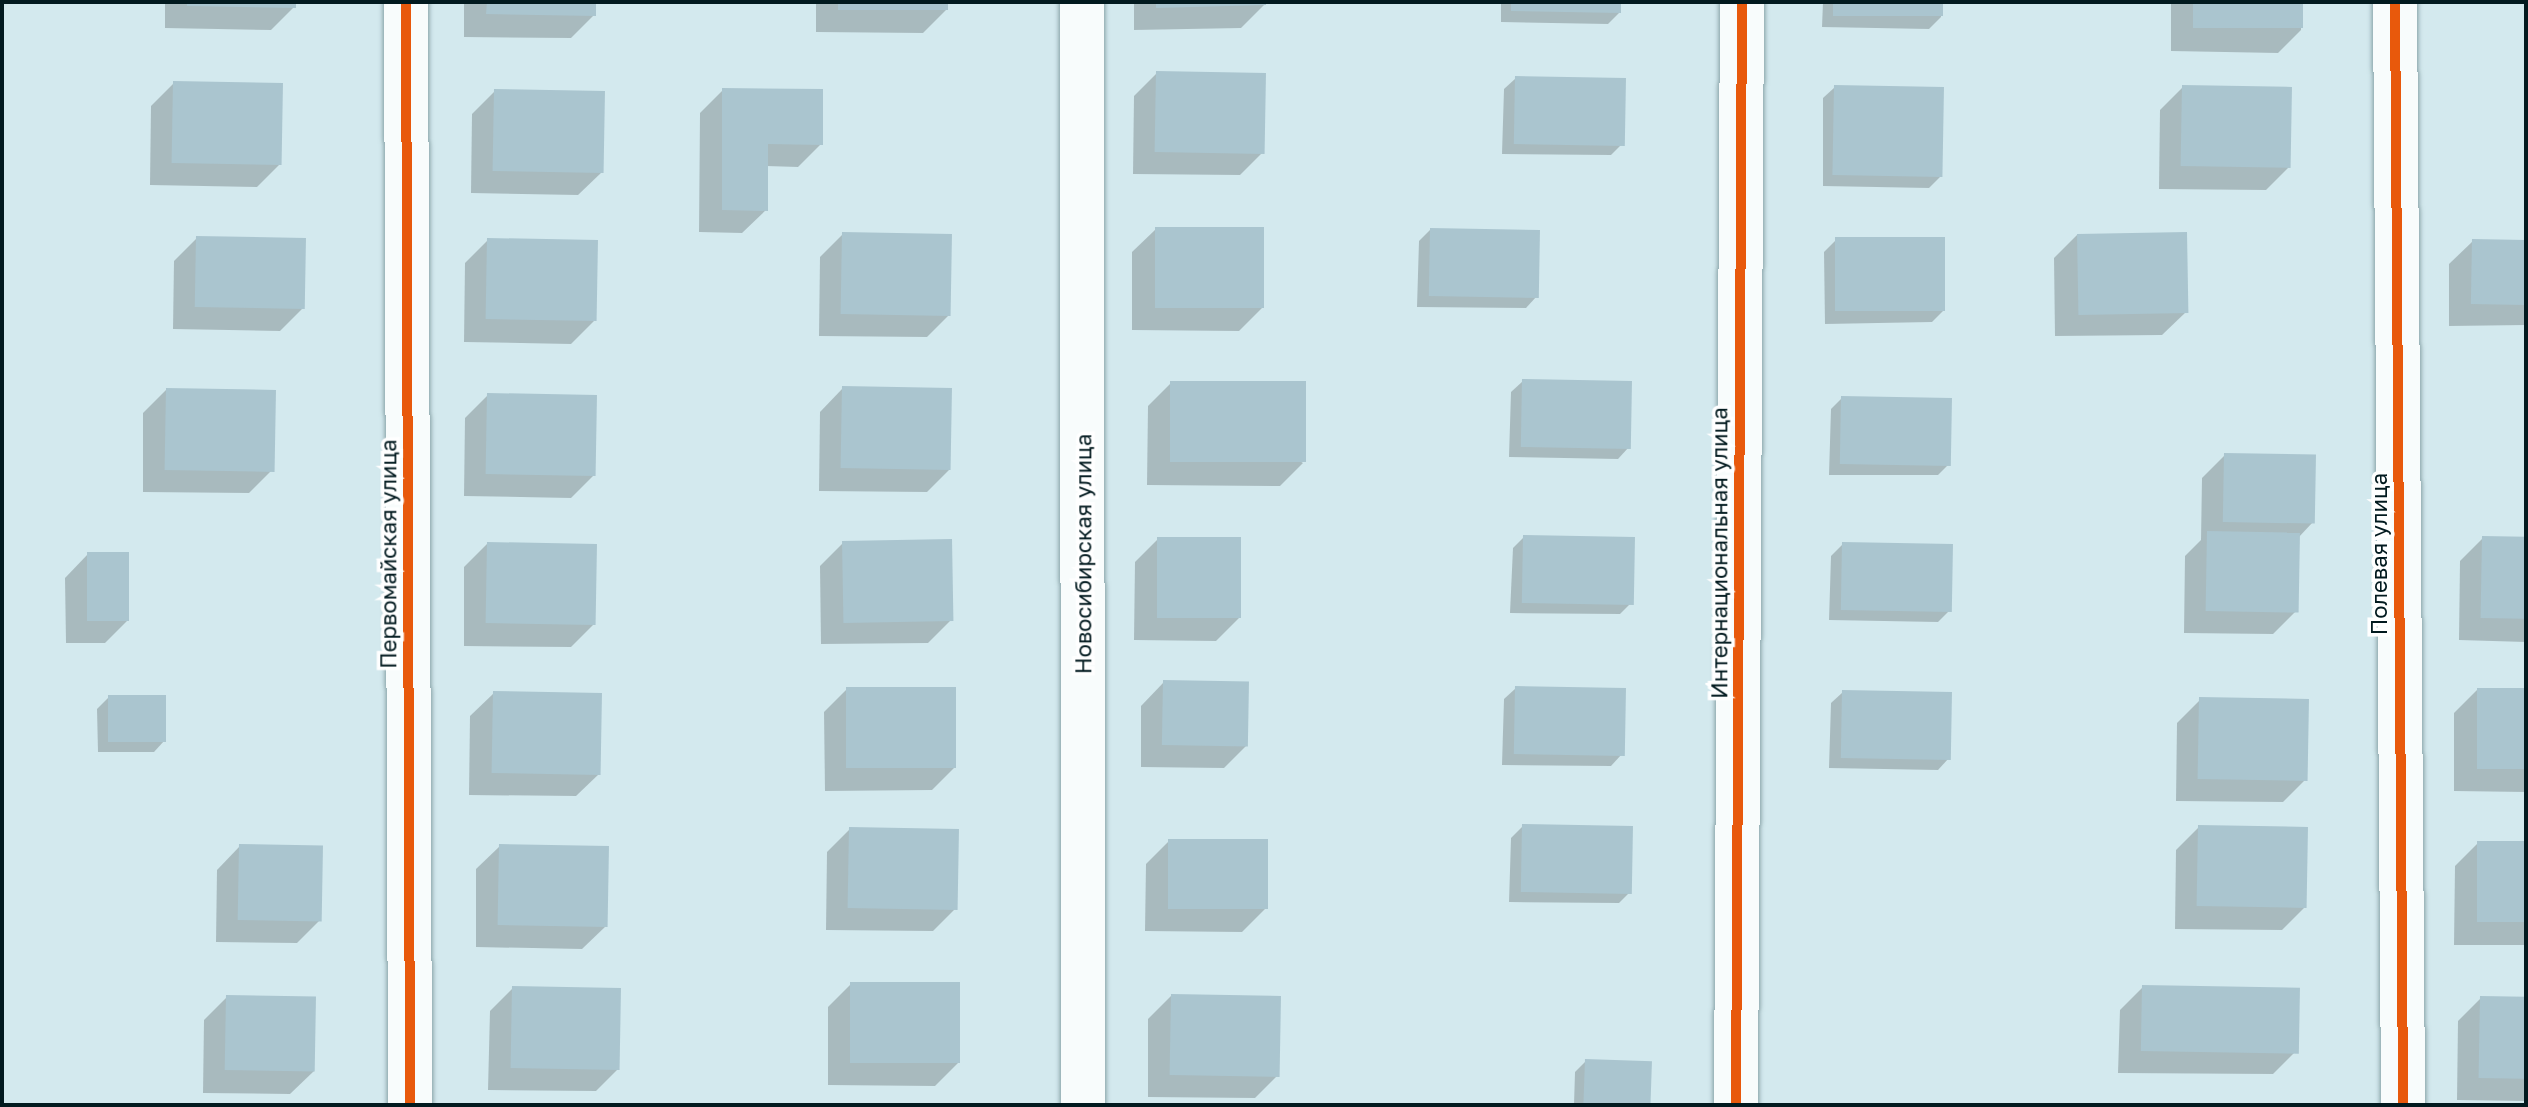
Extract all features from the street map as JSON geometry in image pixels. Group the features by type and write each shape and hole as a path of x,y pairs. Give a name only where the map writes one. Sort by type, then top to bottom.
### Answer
{"street":[{"name":"Первомайская улица","path":"406,2 410,1105"},
{"name":"Новосибирская улица","path":"1082,2 1083,1105"},
{"name":"Интернациональная улица","path":"1736,1105 1742,2"},
{"name":"Полевая улица","path":"2395,2 2403,1105"}],"building":[{"path":"187,2 296,2 296,8 187,6"},
{"path":"487,2 596,2 596,16 486,14"},
{"path":"838,2 948,2 948,10 838,10"},
{"path":"1156,2 1266,2 1266,5 1156,8"},
{"path":"1511,2 1621,2 1621,13 1511,11"},
{"path":"1833,2 1943,2 1943,16 1833,16"},
{"path":"2193,2 2303,2 2303,28 2193,28"},
{"path":"1156,71 1266,73 1265,154 1155,152"},
{"path":"1515,76 1626,78 1625,146 1514,144"},
{"path":"173,81 283,83 282,165 172,163"},
{"path":"1834,85 1944,87 1942,177 1832,175"},
{"path":"2182,85 2292,87 2291,168 2181,166"},
{"path":"722,88 823,89 823,145 768,144 768,211 722,210"},
{"path":"494,89 605,91 604,173 493,171"},
{"path":"1155,227 1264,227 1264,308 1155,308"},
{"path":"1430,228 1540,230 1539,298 1429,296"},
{"path":"842,232 952,234 951,316 841,314"},
{"path":"2187,232 2188,313 2078,315 2077,234"},
{"path":"196,236 306,238 305,309 195,307"},
{"path":"1835,237 1945,237 1945,311 1835,311"},
{"path":"487,238 598,240 597,321 486,319"},
{"path":"2472,239 2526,240 2525,305 2471,304"},
{"path":"1522,379 1632,381 1631,449 1521,447"},
{"path":"1170,381 1306,381 1306,462 1170,462"},
{"path":"842,386 952,388 951,470 841,468"},
{"path":"166,388 276,390 275,472 165,470"},
{"path":"487,393 597,395 596,476 486,474"},
{"path":"1841,396 1952,398 1951,466 1840,464"},
{"path":"2224,453 2316,455 2315,524 2223,522"},
{"path":"2207,531 2300,533 2299,613 2206,611"},
{"path":"1523,535 1635,537 1634,605 1522,603"},
{"path":"2482,536 2526,537 2525,619 2481,618"},
{"path":"1157,537 1241,537 1241,618 1157,618"},
{"path":"952,539 953,621 843,623 842,541"},
{"path":"487,542 597,544 596,625 486,623"},
{"path":"1842,542 1953,544 1952,612 1841,610"},
{"path":"87,552 129,552 129,621 87,621"},
{"path":"1163,680 1249,682 1248,746 1162,745"},
{"path":"1515,686 1626,688 1625,756 1514,754"},
{"path":"846,687 956,687 956,768 846,768"},
{"path":"2477,688 2526,688 2526,769 2477,769"},
{"path":"1842,690 1952,692 1951,760 1841,758"},
{"path":"493,691 602,693 601,775 492,773"},
{"path":"108,695 166,695 166,742 108,742"},
{"path":"2199,697 2309,699 2308,781 2198,779"},
{"path":"1522,824 1633,826 1632,894 1521,892"},
{"path":"2198,825 2308,827 2307,908 2197,906"},
{"path":"849,827 959,829 958,910 848,908"},
{"path":"1168,839 1268,839 1268,909 1168,909"},
{"path":"2477,841 2526,841 2526,922 2477,922"},
{"path":"239,844 323,845 322,921 238,920"},
{"path":"499,844 609,846 608,927 498,925"},
{"path":"850,982 960,982 960,1063 850,1063"},
{"path":"2142,985 2300,988 2299,1054 2141,1051"},
{"path":"512,986 621,988 620,1070 511,1068"},
{"path":"1171,994 1281,996 1280,1077 1170,1075"},
{"path":"226,995 316,997 315,1072 225,1070"},
{"path":"2480,996 2526,997 2525,1079 2479,1078"},
{"path":"1585,1059 1652,1061 1650,1105 1583,1105"}],"cycle path":[{"path":"406,2 410,1105"},
{"path":"1736,1105 1742,2"},
{"path":"2395,2 2403,1105"}]}
